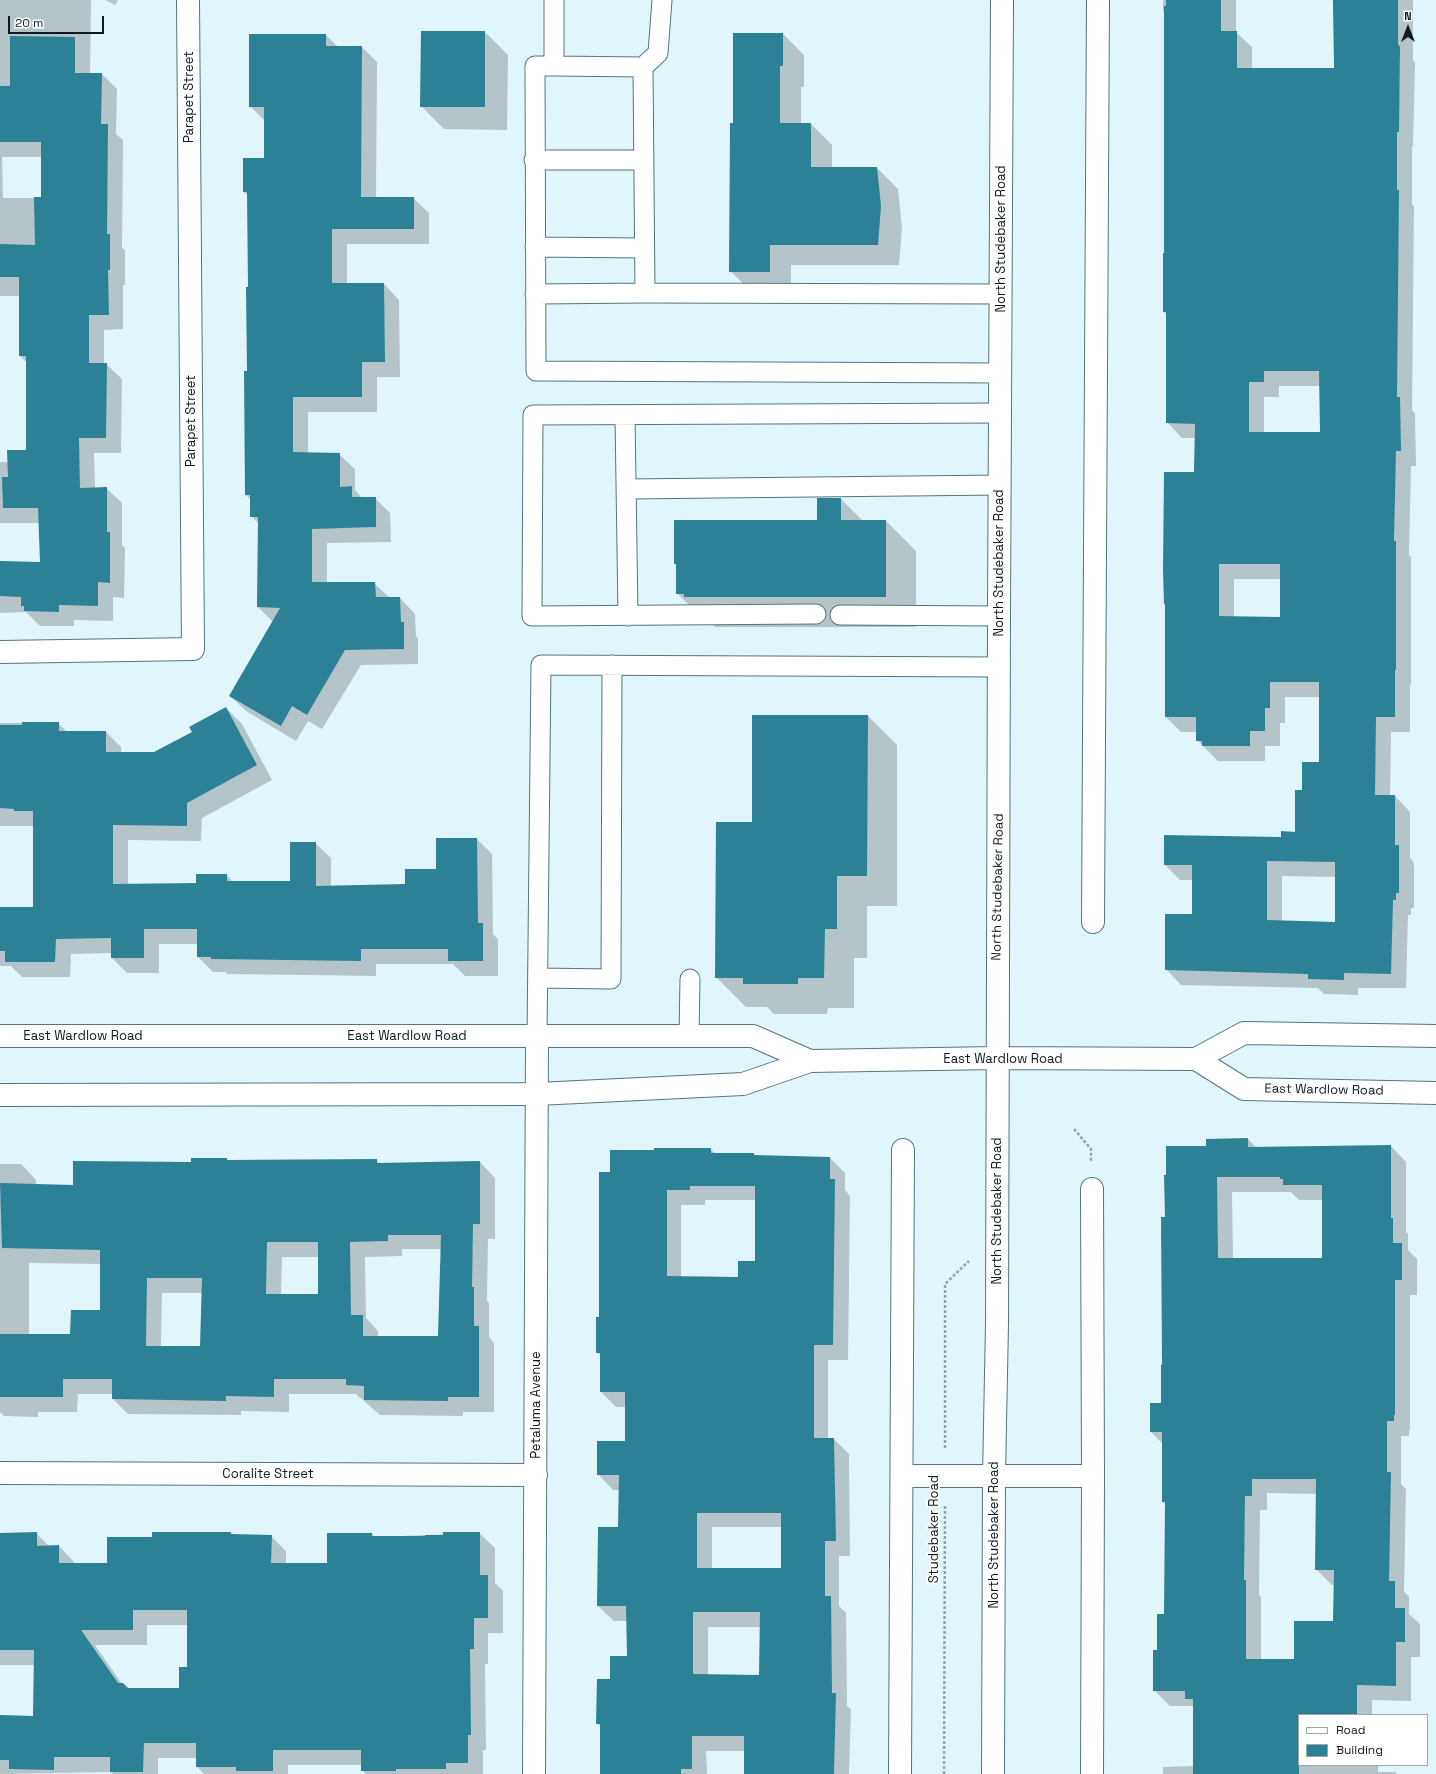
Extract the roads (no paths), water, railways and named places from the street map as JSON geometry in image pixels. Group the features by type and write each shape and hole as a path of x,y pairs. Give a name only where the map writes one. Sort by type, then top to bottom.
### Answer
{"street":[{"name":"Parapet Street","path":"0,652 193,649 188,0"},
{"name":"North Studebaker Road","path":"993,1774 994,1476 997,1315 1002,0"},
{"path":"1093,922 1098,0"},
{"name":"East Wardlow Road","path":"0,1095 537,1094 743,1084 810,1060 997,1058 1196,1059 1244,1033 1436,1036"},
{"name":"East Wardlow Road","path":"0,1036 753,1036 810,1060"},
{"name":"Petaluma Avenue","path":"534,1774 537,1036"},
{"name":"East Wardlow Road","path":"1196,1059 1244,1089 1436,1093"},
{"path":"900,1774 904,1150"},
{"path":"1092,1189 1092,1774"},
{"name":"Coralite Street","path":"0,1473 536,1475"},
{"path":"902,1476 1093,1476"}],"lane":[{"path":"554,0 554,66"},
{"path":"662,0 658,53 643,67 535,66 534,160 536,371 1000,374"},
{"path":"643,67 645,293"},
{"path":"534,160 644,160"},
{"path":"535,247 644,248"},
{"path":"536,294 1001,294"},
{"path":"816,614 532,616 533,415 1000,413"},
{"path":"625,415 628,616"},
{"path":"627,489 1000,485"},
{"path":"840,615 999,616"},
{"path":"537,1036 541,665 999,667"},
{"path":"538,978 611,979 612,665"},
{"path":"689,1036 690,979"}]}
